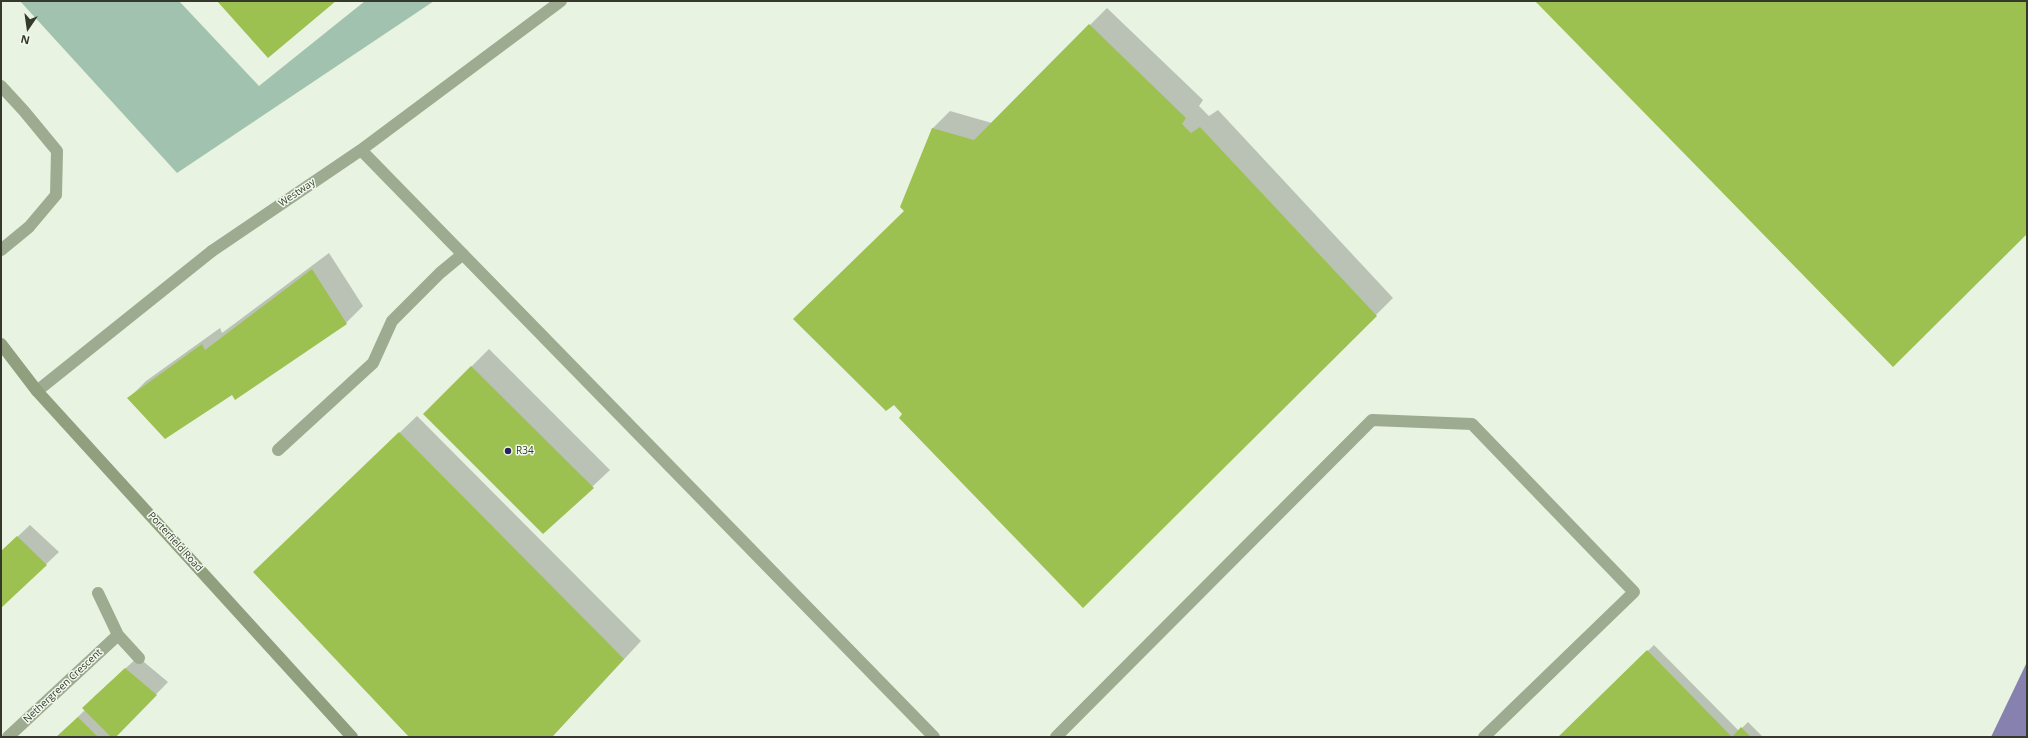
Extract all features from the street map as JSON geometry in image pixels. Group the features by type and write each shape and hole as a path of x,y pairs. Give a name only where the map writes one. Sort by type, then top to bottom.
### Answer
{"street":[{"name":"Westway","path":"37,390 212,251 360,150 561,1"},
{"path":"1,86 57,151 56,195 29,227 1,250"},
{"path":"360,150 934,737"},
{"path":"278,450 373,363 392,321 440,273 463,254"},
{"name":"Porterfield Road","path":"1,344 37,390 352,737"},
{"path":"1056,737 1372,420 1472,424 1634,592 1484,737"},
{"path":"98,593 118,635 139,658"},
{"name":"Nethergreen Crescent","path":"8,737 118,635"}],"green space":[{"path":"20,1 179,1 259,86 365,1 434,1 177,173"}],"shaded area":[{"path":"2027,662 2027,737 1991,737"}],"building":[{"path":"217,1 336,1 268,58"},
{"path":"1535,1 2027,1 2027,234 1893,367"},
{"path":"1089,24 1186,118 1182,124 1191,133 1200,127 1377,316 1083,608 899,418 902,414 894,405 886,411 793,319 904,211 900,207 932,128 974,140"},
{"path":"312,269 347,324 235,400 232,395 165,439 127,398 202,344 205,350"},
{"name":"R34","path":"471,366 594,488 543,534 423,414"},
{"path":"399,432 624,659 552,737 409,737 253,572"},
{"path":"17,536 47,565 1,608 1,551"},
{"path":"1647,650 1732,737 1558,737"},
{"path":"125,668 157,695 116,737 111,737 82,708"},
{"path":"78,717 98,737 56,737"},
{"path":"1741,727 1751,737 1732,737"}],"place":[{"name":"R34","path":"508,451"}]}
